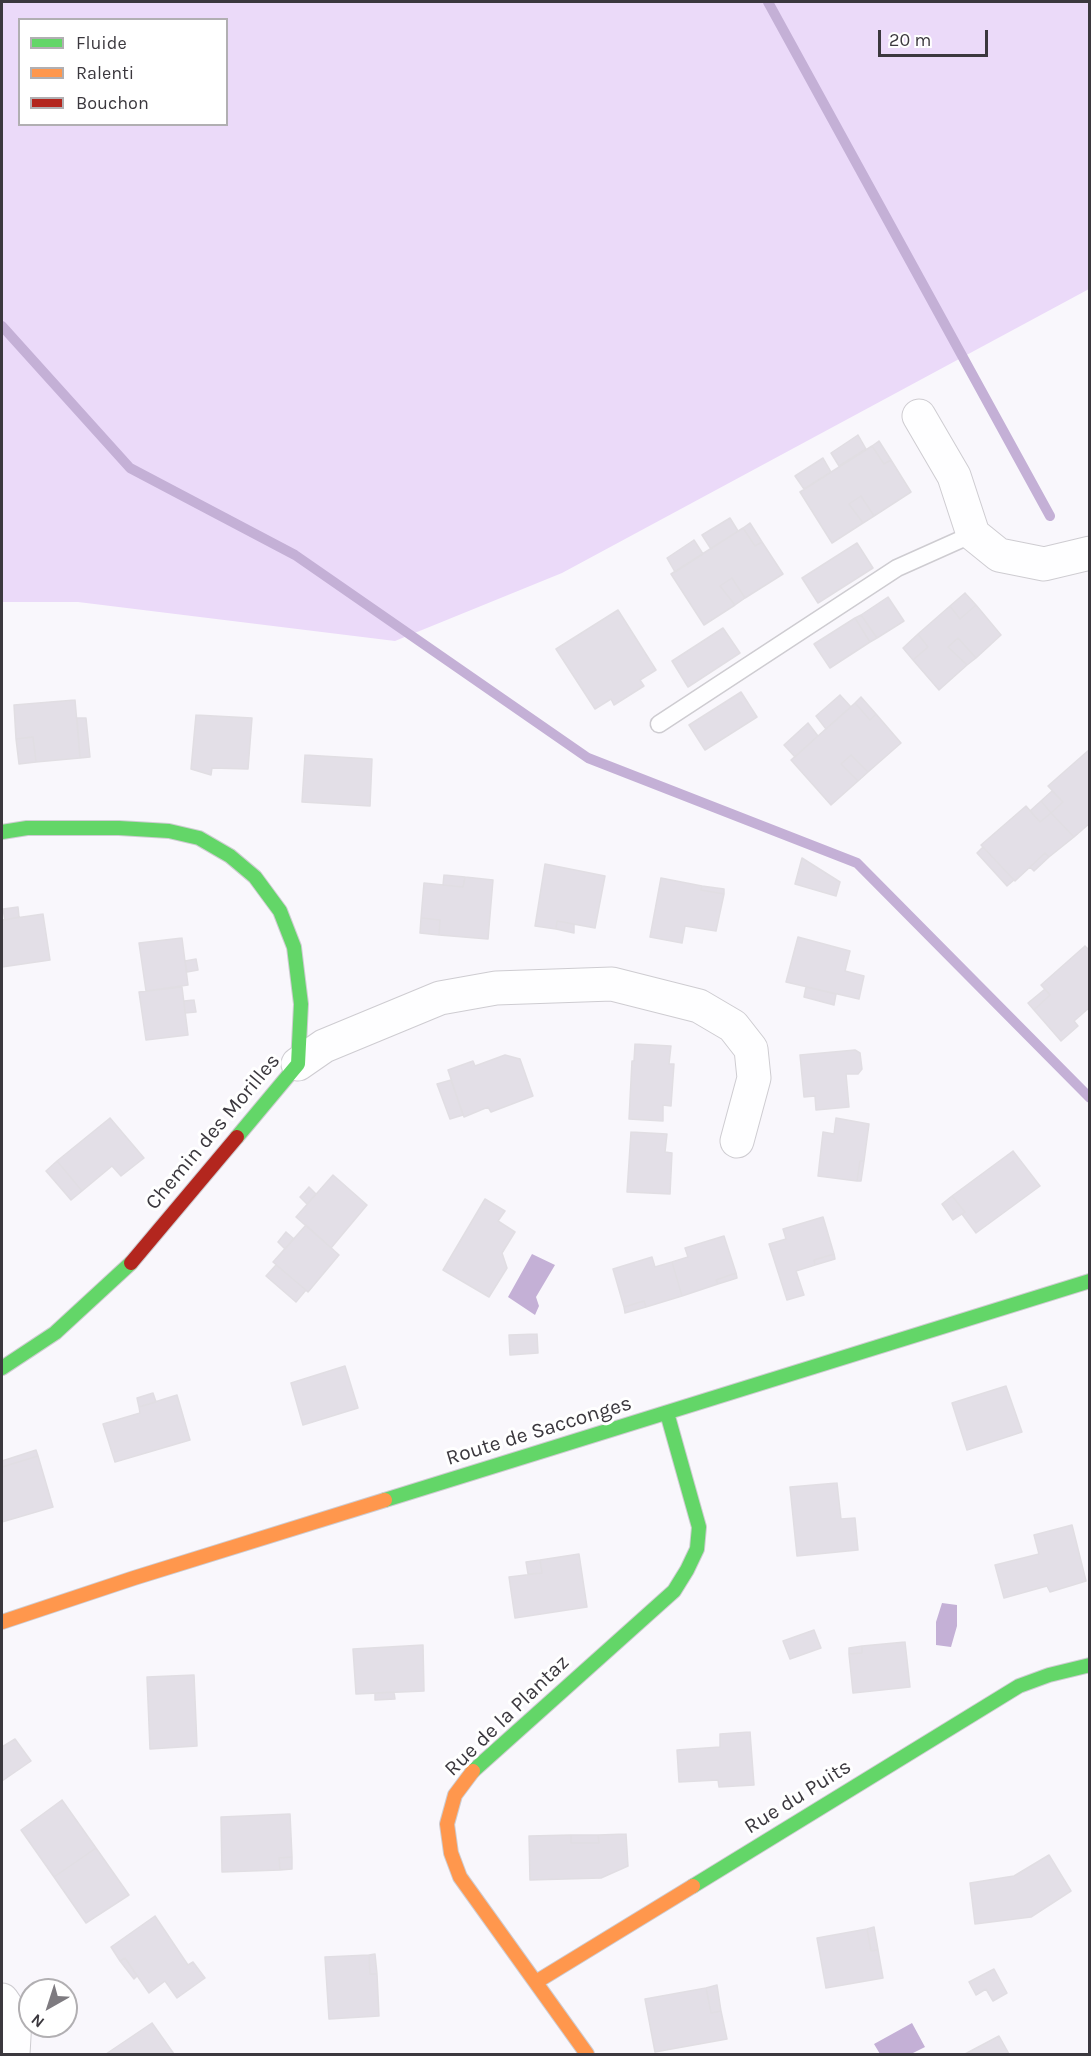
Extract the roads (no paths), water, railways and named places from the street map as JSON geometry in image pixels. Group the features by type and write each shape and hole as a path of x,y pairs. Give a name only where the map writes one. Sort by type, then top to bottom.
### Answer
{"street":[{"path":"919,416 954,476 973,534 999,555 1044,564 1089,553"},
{"name":"Chemin des Morilles","path":"2,832 27,828 118,828 169,831 199,838 230,856 255,877 280,911 294,948 302,1004 298,1064 125,1271 55,1333 2,1368"},
{"path":"298,1064 324,1046 440,998 496,988 612,984 699,1006 733,1026 751,1049 754,1078 736,1141"},
{"name":"Route de Sacconges","path":"2,1622 134,1578 1089,1281"},
{"name":"Rue de la Plantaz","path":"587,2055 460,1876 451,1853 447,1824 455,1795 471,1773 674,1591 687,1570 697,1549 699,1527 667,1413"},
{"name":"Rue du Puits","path":"536,1982 1019,1686 1049,1675 1089,1665"},
{"path":"2,2000 15,2019 13,2055"}],"lane":[{"path":"658,724 897,568 973,534"}],"waterway":[{"path":"768,2 1050,516"},
{"path":"2,326 130,468 295,555 588,758 857,863 1090,1098"}]}
